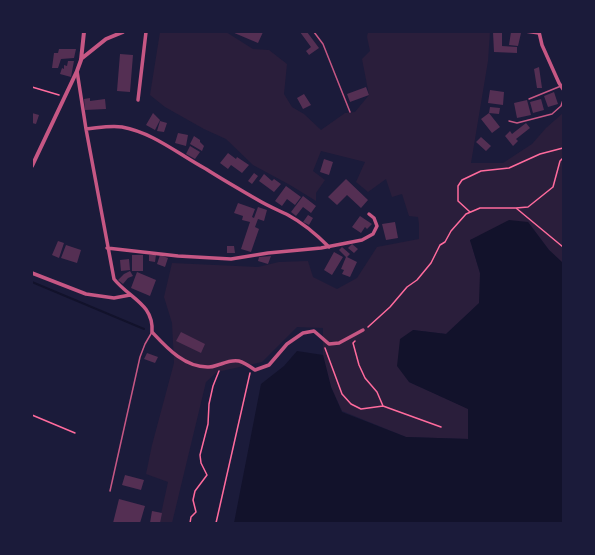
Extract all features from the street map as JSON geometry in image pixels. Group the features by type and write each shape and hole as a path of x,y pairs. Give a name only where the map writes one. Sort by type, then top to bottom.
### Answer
{"street":[{"path":"32,166 77,71 81,60 84,32"},
{"path":"81,60 106,39 124,32"},
{"path":"138,100 146,32"},
{"path":"539,33 542,46 562,87"},
{"path":"77,71 107,248 114,280 120,287 140,301 149,315 152,324 152,332 165,346 190,364 200,367 211,368 230,360 236,360 245,363 255,370 269,365 286,344 303,333 314,331 329,344 339,343 363,330"},
{"path":"86,129 105,126 122,127 158,140 174,148 189,160 259,201 289,216 307,228 329,247"},
{"path":"107,248 178,256 230,259 268,252 300,251 362,240 373,234 377,226 376,221 369,214"},
{"path":"32,273 86,294 114,298 130,295"}],"lane":[{"path":"314,32 323,44 350,112"},
{"path":"525,32 539,33"},
{"path":"529,99 562,87"},
{"path":"509,121 517,123 552,114 561,106 563,100"},
{"path":"110,491 140,357 152,332"}],"path":[{"path":"32,87 65,97"},
{"path":"470,212 458,201 458,186 462,180 481,171 509,168 540,154 563,148"},
{"path":"363,330 390,307 407,287 416,280 431,263 440,245 445,242 451,231 466,214 480,208 528,207 553,187 560,161 563,158"},
{"path":"516,208 563,247"},
{"path":"357,339 353,343 365,378 377,392 383,406"},
{"path":"324,347 342,394 351,404 361,409 383,406 441,427"},
{"path":"190,523 191,517 196,512 193,500 195,491 207,476 201,463 200,455 208,424 213,386 219,370 218,365"},
{"path":"216,523 251,367"},
{"path":"32,416 75,433"}],"shaded area":[{"path":"160,32 226,32 253,49 269,50 287,64 284,94 292,107 304,114 321,130 345,113 355,112 369,95 362,59 370,51 367,37 368,32 490,32 488,61 471,163 503,163 532,144 546,128 563,113 563,263 549,250 528,222 470,240 480,273 480,303 446,334 413,330 409,382 469,409 468,439 406,437 342,411 331,387 323,355 323,328 297,327 262,362 217,372 206,382 172,523 159,523 168,482 146,474 152,445 174,363 172,323 164,297 172,263 258,267 279,262 308,261 313,277 337,289 357,278 377,247 419,239 418,217 409,216 402,194 392,197 386,179 368,192 356,182 365,162 321,151 313,171 325,180 316,193 316,201 253,165 226,139 204,129 165,107 150,95"},
{"path":"509,220 528,222 549,250 563,263 563,523 234,523 261,384 284,366 297,351 323,355 331,387 342,412 406,437 468,439 468,409 409,382 397,366 400,339 413,330 446,334 479,303 480,273 470,240"}],"building":[{"path":"232,32 263,32 258,43"},
{"path":"300,32 307,32 319,48 309,55 306,51 311,47"},
{"path":"493,32 502,32 502,46 517,47 517,53 494,52"},
{"path":"511,32 521,33 518,46 509,45"},
{"path":"59,49 76,49 74,58 61,59 58,68 52,68 54,53 58,53"},
{"path":"120,54 133,55 130,92 117,91"},
{"path":"68,61 74,61 71,77 60,74 62,68 64,69 64,65 67,66"},
{"path":"539,67 542,88 537,88 534,69"},
{"path":"366,87 369,95 350,102 347,94"},
{"path":"490,90 504,92 503,105 488,103"},
{"path":"554,92 558,104 548,107 544,96"},
{"path":"304,94 311,105 303,109 297,98"},
{"path":"90,98 90,101 105,99 106,109 85,110 84,99"},
{"path":"541,99 544,110 533,113 530,102"},
{"path":"527,100 531,115 517,118 514,103"},
{"path":"490,107 500,108 499,114 489,113"},
{"path":"32,113 39,115 36,124 32,123"},
{"path":"153,113 160,120 155,130 146,125"},
{"path":"489,113 500,127 492,133 481,119"},
{"path":"160,121 167,123 164,132 157,131"},
{"path":"526,123 530,128 516,139 518,141 513,146 505,136 510,131 512,134"},
{"path":"178,133 188,135 186,146 175,143"},
{"path":"194,136 200,140 204,146 202,151 190,144"},
{"path":"481,137 491,146 486,151 476,142"},
{"path":"190,146 200,152 195,159 186,154"},
{"path":"228,153 236,159 237,157 249,165 242,173 231,165 228,169 220,163"},
{"path":"324,159 333,162 329,175 320,172"},
{"path":"254,173 258,176 252,184 248,181"},
{"path":"264,174 272,181 274,179 281,184 274,192 259,181"},
{"path":"346,179 368,200 361,208 347,195 337,205 328,197"},
{"path":"286,186 301,197 295,205 287,199 282,206 275,201"},
{"path":"303,196 316,206 311,213 303,207 296,216 291,212"},
{"path":"238,203 255,209 252,217 254,218 258,207 267,210 264,221 258,219 255,227 259,229 251,252 241,249 250,222 242,220 243,216 234,213"},
{"path":"308,215 313,218 309,225 303,222"},
{"path":"360,216 372,224 367,229 365,227 361,233 352,227"},
{"path":"395,222 398,238 386,240 382,224"},
{"path":"58,241 64,243 59,258 52,255"},
{"path":"352,244 358,249 354,253 348,248"},
{"path":"66,245 81,250 77,263 61,258"},
{"path":"227,246 234,246 235,253 227,253"},
{"path":"342,247 350,254 347,257 357,262 350,277 342,274 344,270 341,269 346,257 339,250"},
{"path":"334,252 343,257 332,275 324,270"},
{"path":"132,255 143,255 143,271 132,271"},
{"path":"149,255 156,255 155,262 149,261"},
{"path":"160,255 168,258 165,267 157,264"},
{"path":"271,256 268,264 258,261 259,257"},
{"path":"129,259 130,270 121,271 120,260"},
{"path":"130,271 133,276 128,278 123,284 118,280 124,274"},
{"path":"137,272 156,280 150,296 131,288"},
{"path":"181,332 205,344 201,353 176,341"},
{"path":"147,353 158,357 155,363 144,359"},
{"path":"125,475 144,480 141,490 122,485"},
{"path":"119,499 145,506 140,523 113,523"},
{"path":"152,511 162,513 160,523 150,523"}],"waterway":[{"path":"32,282 144,329"}]}
